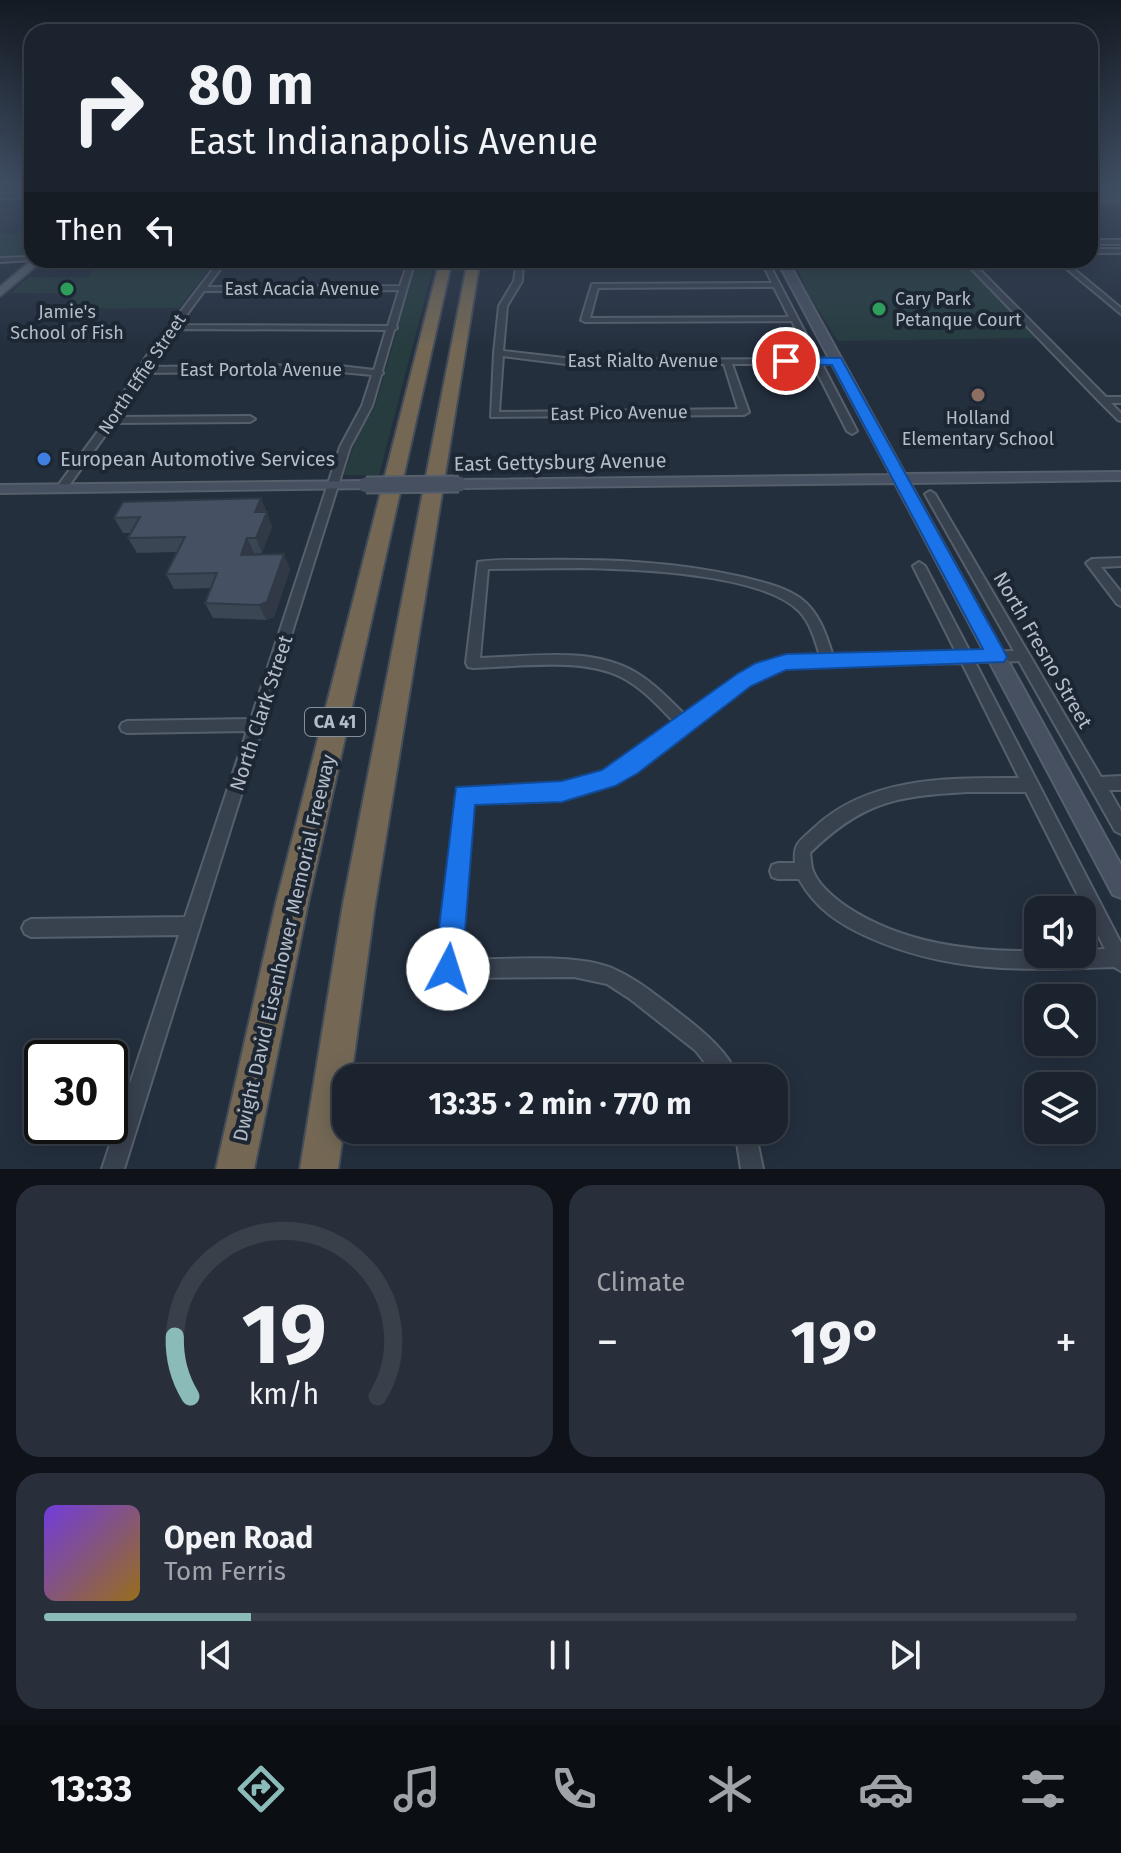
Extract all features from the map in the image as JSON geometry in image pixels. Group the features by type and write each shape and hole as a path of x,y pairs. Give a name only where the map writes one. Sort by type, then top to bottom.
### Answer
{"highway":[{"name":"Dwight David Eisenhower Memorial Freeway","path":"235,1169 292,903 443,268"},
{"name":"CA 41","path":"319,1169 359,904 473,268"},
{"path":"469,287 477,268"}],"main road":[{"path":"0,281 24,263"},
{"path":"0,293 29,268"}],"street":[{"path":"1098,242 1121,242"},
{"path":"1098,251 1121,251"},
{"path":"0,260 24,258"},
{"name":"North Effie Street","path":"61,489 218,268"},
{"name":"North Clark Street","path":"113,1169 347,440 367,406 379,373 409,268"},
{"path":"498,353 503,306 518,281 519,268"},
{"path":"768,268 852,431"},
{"name":"North Fresno Street","path":"786,268 1121,887"},
{"path":"974,268 1121,418"},
{"path":"1069,268 1121,312"},
{"path":"776,285 595,286 585,320 794,319"},
{"name":"East Acacia Avenue","path":"201,289 403,288"},
{"path":"173,327 393,328"},
{"name":"East Rialto Avenue","path":"498,353 582,363 837,361"},
{"name":"East Pico Avenue","path":"498,353 494,415 744,412 727,362"},
{"name":"East Portola Avenue","path":"143,370 331,368 379,373"},
{"path":"1103,400 1121,400"},
{"path":"111,420 250,419"},
{"name":"East Gettysburg Avenue","path":"0,489 1121,476"},
{"name":"North Fresno Street","path":"930,494 1121,826"},
{"path":"1121,562 1092,563 1121,601"},
{"path":"685,724 641,683 620,671 598,664 473,663 482,565 629,563 708,572 773,590 799,603 818,628 828,659"},
{"path":"919,566 965,657 1031,785 1120,960 1001,961 952,957 899,944 854,921 815,894 804,871 802,850 823,826 854,806 890,792 934,787 1031,785"},
{"path":"718,1064 703,1044 637,992 610,976 574,968 448,969 464,795 539,793 585,787 630,766 763,669 786,662 1023,656"},
{"path":"127,727 257,725"},
{"path":"1096,784 1121,783"},
{"path":"778,871 804,871"},
{"path":"31,928 192,926"},
{"path":"748,1144 752,1169"}],"green space":[{"path":"0,240 24,240 22,256 0,256"},
{"path":"97,268 210,268 179,308 63,309 78,293 11,293 29,277 88,277"},
{"path":"415,268 433,268 379,475 344,474 359,431 374,410"},
{"path":"798,268 969,268 1036,338 838,341 808,293"}],"building":[{"path":"261,498 255,512 267,512 256,538 247,538 241,555 284,554 267,602 259,605 205,603 217,573 166,574 185,537 128,538 140,517 114,518 123,502"}],"place":[{"name":"Jamie's School of Fish","path":"67,289"},
{"name":"Cary Park Petanque Court","path":"879,309"},
{"name":"Holland Elementary School","path":"978,395"},
{"name":"European Automotive Services","path":"44,459"}],"route":[{"path":"448,969 464,795 562,792 607,779 630,766 744,680 763,669 786,662 810,659 997,657 884,453 837,361 786,361"}]}
